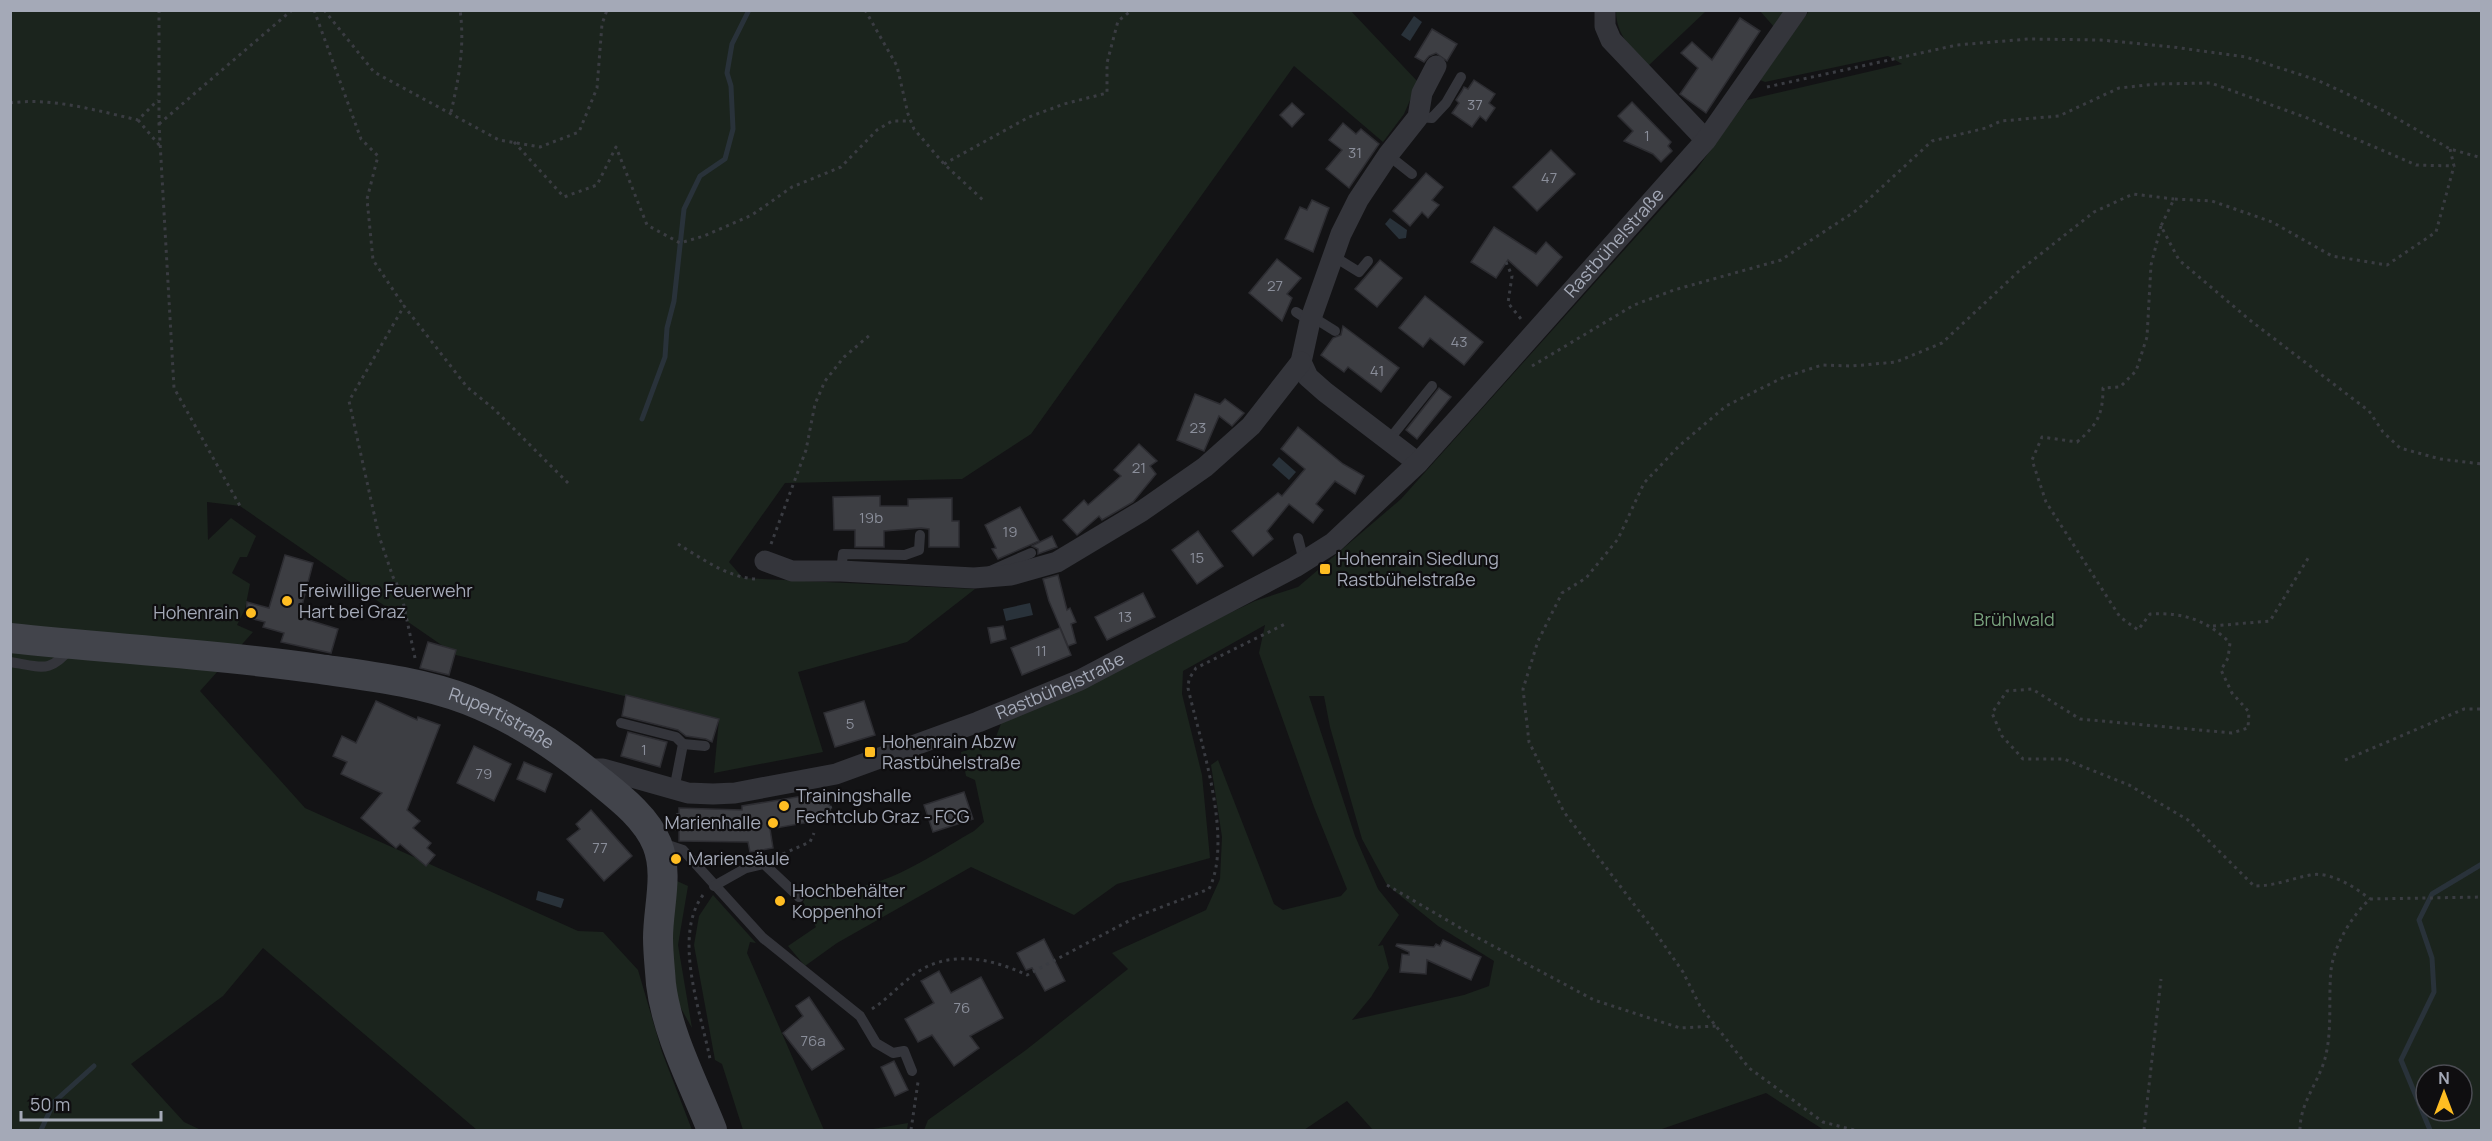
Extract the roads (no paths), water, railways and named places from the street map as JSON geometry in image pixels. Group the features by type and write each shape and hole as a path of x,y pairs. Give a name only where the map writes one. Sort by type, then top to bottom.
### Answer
{"main road":[{"name":"Rupertistraße","path":"10,638 264,662 417,685 468,700 526,728 584,769 649,828 672,839 661,855 658,939 662,986 675,1037 712,1131"}],"street":[{"path":"1605,10 1605,26 1611,40 1706,140"},
{"name":"Rastbühelstraße","path":"584,769 603,769 676,797 688,794 735,793 836,774 929,741 1080,680 1304,561 1333,543 1418,463 1706,140 1797,10"},
{"path":"765,561 792,571 841,570 974,578 1011,576 1057,562 1142,512 1205,467 1251,426 1301,363 1306,316 1358,200 1388,155 1418,117 1422,93 1436,66"},
{"path":"1301,363 1308,377 1418,463"}],"lane":[{"path":"1418,117 1432,118 1446,103 1461,77"},
{"path":"1388,155 1412,174"},
{"path":"1333,256 1359,272 1368,261"},
{"path":"1306,316 1335,331"},
{"path":"1388,441 1432,386"},
{"path":"841,570 843,554 905,555 919,550 920,535"},
{"path":"1298,538 1304,561"},
{"path":"974,578 1031,553"},
{"path":"10,662 49,668 59,662 74,645"},
{"path":"621,723 676,737 683,744 705,746"},
{"path":"676,797 683,744"},
{"path":"672,839 763,938 860,1016 876,1043 893,1053 904,1052 912,1071"},
{"path":"714,886 746,868 764,864 799,897"}],"waterway":[{"path":"642,419 665,357 684,209 700,176 725,159 733,129 731,86 727,73 732,44 749,10"},
{"path":"2430,1130 2401,1060 2434,992 2432,958 2419,920 2432,894 2482,864"},
{"path":"41,1130 54,1102 94,1066"}],"place":[{"name":"Hohenrain Siedlung Rastbühelstraße","path":"1325,569"},
{"name":"Freiwillige Feuerwehr Hart bei Graz","path":"287,601"},
{"name":"Hohenrain","path":"251,613"},
{"name":"Hohenrain Abzw Rastbühelstraße","path":"870,752"},
{"name":"Trainingshalle Fechtclub Graz - FCG","path":"784,806"},
{"name":"Marienhalle","path":"773,823"},
{"name":"Mariensäule","path":"676,859"},
{"name":"Hochbehälter Koppenhof","path":"780,901"}],"park label":[{"name":"Brühlwald","path":"2014,620"}]}
